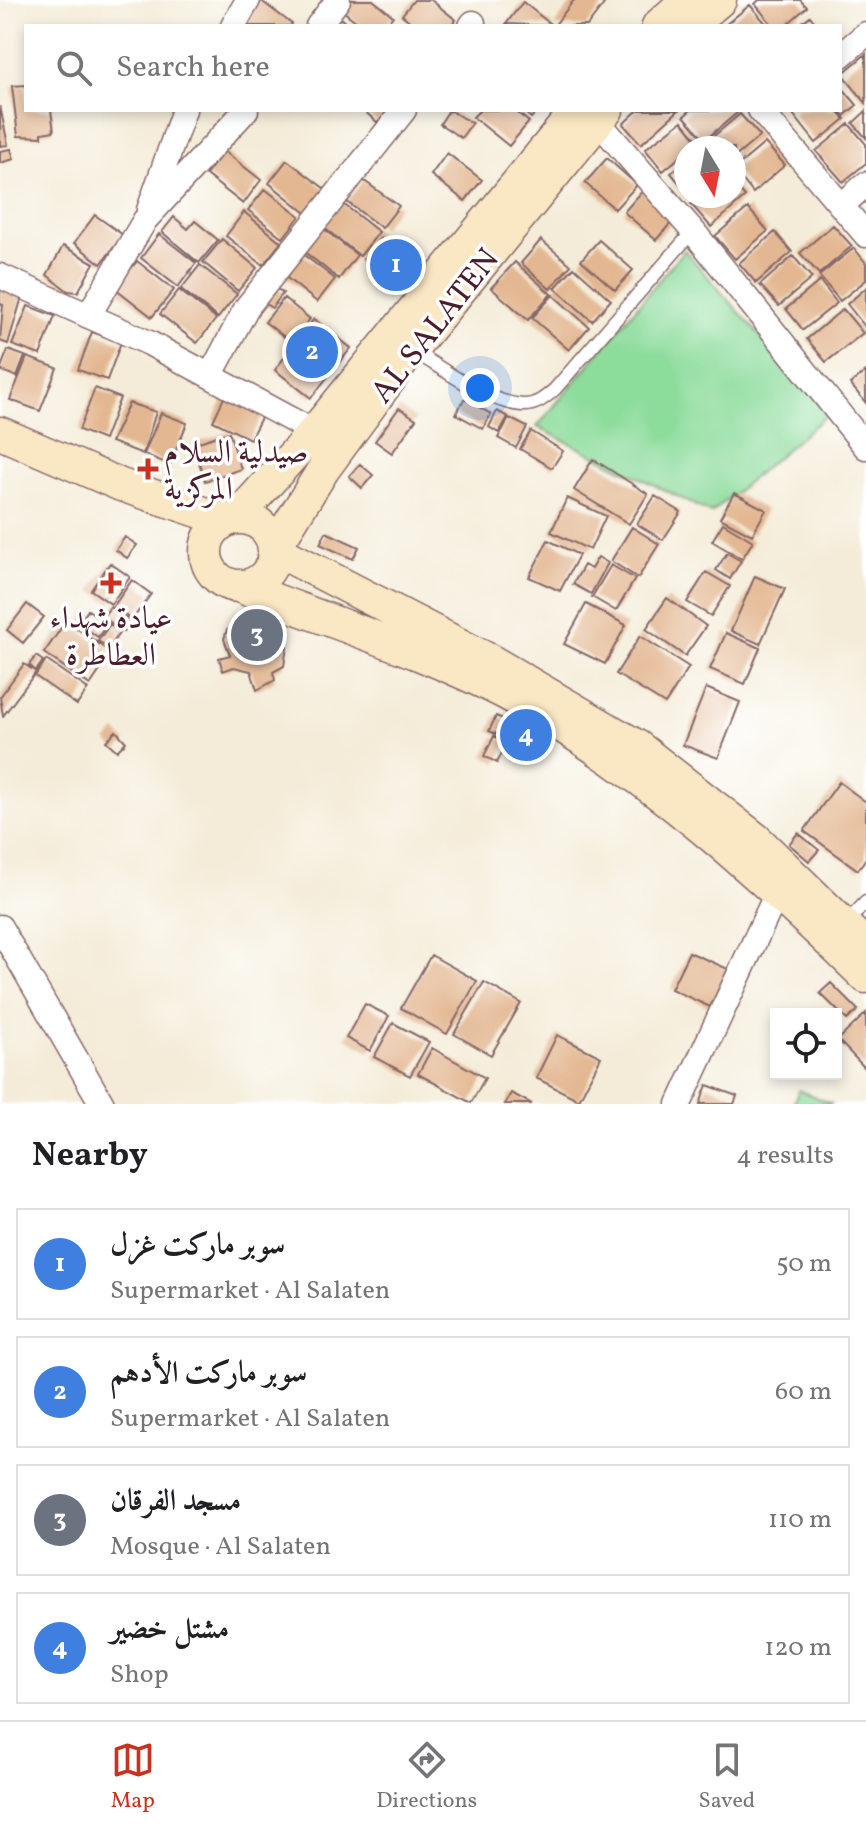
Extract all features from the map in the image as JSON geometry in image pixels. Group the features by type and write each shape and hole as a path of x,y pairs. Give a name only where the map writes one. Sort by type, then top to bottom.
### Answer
{"main road":[{"path":"676,15 720,0"},
{"name":"AL SALATEN","path":"231,519 401,344 592,113"},
{"name":"AL SALATEN","path":"274,549 401,344"},
{"path":"0,433 121,485 231,519 248,518 266,529 274,549 273,560 262,578 241,587"},
{"path":"231,519 208,537 206,560 219,580 470,677 514,699 643,780 777,893 846,937"},
{"path":"274,549 480,654 637,746 756,839 846,937 866,977"}],"street":[{"path":"320,24 338,0"},
{"path":"234,24 243,1"},
{"path":"842,54 866,34"},
{"path":"88,316 145,220 183,112"},
{"path":"145,220 244,112"},
{"path":"210,376 247,307 402,112"},
{"path":"592,113 693,231 866,447"},
{"path":"769,113 866,235"},
{"path":"842,205 866,184"},
{"path":"0,276 210,376 314,432"},
{"path":"679,1104 777,893"},
{"path":"0,927 102,1104"}],"lane":[{"path":"401,344 490,394 523,405 540,402 555,389 693,231"},
{"path":"846,937 866,902"}],"green space":[{"path":"684,250 829,413 711,513 537,427"},
{"path":"799,1090 832,1104 793,1104"}],"building":[{"path":"260,0 292,24 242,24"},
{"path":"351,0 373,0 393,16 387,24 359,24 343,11"},
{"path":"414,0 431,0 456,20 453,24 413,24 402,15"},
{"path":"574,0 599,0 604,4 589,24 556,24"},
{"path":"759,0 800,0 807,7 787,24 771,24 755,4"},
{"path":"523,2 550,24 506,24"},
{"path":"750,5 766,24 726,24"},
{"path":"810,16 816,24 800,24"},
{"path":"866,54 866,103 842,74"},
{"path":"24,85 24,112 51,112 54,131 42,133 42,137 18,136 12,86"},
{"path":"842,87 857,105 844,116 841,112"},
{"path":"0,106 8,145 0,146"},
{"path":"866,111 866,138 853,123"},
{"path":"365,112 388,112 378,123"},
{"path":"448,112 472,123 461,138 440,124"},
{"path":"478,112 516,112 529,122 509,146 473,117"},
{"path":"636,112 677,112 641,144 623,124"},
{"path":"689,112 738,112 710,136 702,136 684,116"},
{"path":"839,112 845,119 816,143 793,114"},
{"path":"740,114 760,136 746,148 746,136 714,136"},
{"path":"682,121 694,136 674,136 674,162 663,171 645,149"},
{"path":"849,124 866,144 866,163 843,182 816,151"},
{"path":"765,143 785,165 753,193 746,184 746,159"},
{"path":"11,149 14,159 0,163 0,151"},
{"path":"224,151 261,180 243,204 206,175"},
{"path":"447,153 482,180 465,201 431,175"},
{"path":"607,158 637,185 615,209 585,183"},
{"path":"287,160 325,189 306,213 269,183"},
{"path":"363,180 399,206 382,228 347,202"},
{"path":"645,188 677,216 656,240 624,212"},
{"path":"265,189 300,216 283,238 248,210"},
{"path":"342,203 379,232 360,256 323,227"},
{"path":"694,208 733,208 711,227"},
{"path":"748,208 768,231 735,259 715,236"},
{"path":"244,212 281,242 263,265 226,236"},
{"path":"95,215 123,235 101,264 74,243"},
{"path":"174,217 188,229 195,221 218,240 199,263 162,232"},
{"path":"833,225 852,246 819,274 800,253"},
{"path":"320,226 357,255 339,279 302,250"},
{"path":"775,232 792,252 756,283 739,263"},
{"path":"159,234 196,263 178,287 141,258"},
{"path":"381,237 417,267 399,289 363,259"},
{"path":"222,239 257,268 238,291 203,262"},
{"path":"541,240 571,265 550,289 521,263"},
{"path":"599,240 633,270 615,290 581,260"},
{"path":"63,246 94,263 78,292 68,291 47,275"},
{"path":"854,248 866,263 866,280 840,301 819,276"},
{"path":"300,252 335,279 317,302 282,274"},
{"path":"793,256 812,278 779,306 760,285"},
{"path":"137,261 174,290 152,317 115,288"},
{"path":"515,262 551,294 528,320 491,288"},
{"path":"200,265 237,294 218,318 181,289"},
{"path":"574,267 611,300 592,321 555,288"},
{"path":"820,281 837,303 803,330 786,309"},
{"path":"273,286 283,293 272,308 262,302"},
{"path":"866,288 866,328 847,304"},
{"path":"0,289 22,297 8,344 0,341 3,305 0,304"},
{"path":"179,290 216,319 197,343 160,314"},
{"path":"553,295 589,327 569,350 532,318"},
{"path":"284,298 310,319 291,342 265,322"},
{"path":"28,306 55,316 40,355 12,345"},
{"path":"843,309 863,333 826,362 807,339"},
{"path":"314,319 351,348 332,372 295,343"},
{"path":"92,332 121,342 107,380 78,370"},
{"path":"292,347 329,375 311,398 275,370"},
{"path":"8,350 25,356 17,377 0,370"},
{"path":"27,357 57,368 40,411 10,400"},
{"path":"866,371 866,403 850,384"},
{"path":"95,388 120,398 104,440 79,430"},
{"path":"228,389 266,408 250,439 213,421"},
{"path":"464,399 491,414 483,429 456,414"},
{"path":"129,403 156,412 143,454 111,442"},
{"path":"399,408 416,419 392,453 375,441"},
{"path":"497,411 508,417 499,433 489,427"},
{"path":"161,413 187,423 170,465 144,454"},
{"path":"509,418 527,427 516,448 498,438"},
{"path":"531,431 563,451 552,468 520,449"},
{"path":"229,432 241,469 205,481 193,444"},
{"path":"593,459 648,494 629,524 574,490"},
{"path":"360,464 373,475 362,488 349,476"},
{"path":"734,493 766,510 752,535 720,518"},
{"path":"655,496 681,512 663,540 637,524"},
{"path":"567,498 606,516 590,550 551,532"},
{"path":"723,523 753,541 742,559 712,541"},
{"path":"632,527 659,544 638,578 611,561"},
{"path":"326,532 359,547 353,559 320,544"},
{"path":"125,537 137,545 127,558 116,550"},
{"path":"548,540 579,555 560,591 529,577"},
{"path":"727,553 741,561 730,579 716,570"},
{"path":"598,557 608,563 591,594 573,584 584,565 591,569"},
{"name":"عيادة شهداء العطاطرة","path":"110,563 130,577 111,604 91,590"},
{"path":"611,565 635,579 616,611 592,597"},
{"path":"706,572 730,586 711,616 687,602"},
{"path":"755,576 785,589 760,644 731,631"},
{"path":"132,580 151,594 132,620 113,607"},
{"path":"667,598 706,626 685,656 646,629"},
{"path":"27,604 44,617 23,643 7,630"},
{"path":"586,604 626,625 605,664 564,644"},
{"path":"110,607 131,622 124,632 103,617"},
{"path":"88,610 108,623 98,637 79,624"},
{"path":"66,621 112,653 90,685 44,653"},
{"path":"246,623 269,626 281,645 287,646 284,666 273,672 275,680 257,690 251,671 234,667 223,671 219,658 230,655 224,639 227,630"},
{"path":"110,624 120,632 109,648 98,641"},
{"path":"726,633 760,648 745,684 710,669"},
{"path":"640,636 689,667 665,704 616,674"},
{"path":"36,656 43,661 36,671 29,665"},
{"path":"46,660 88,689 77,705 35,676"},
{"path":"24,664 36,672 3,716 0,697"},
{"path":"706,688 740,702 718,758 683,745"},
{"path":"496,716 514,724 507,739 489,731"},
{"path":"116,731 126,742 117,751 106,741"},
{"path":"494,736 507,743 497,763 484,756"},
{"path":"839,782 866,802 866,858 858,870 804,831"},
{"path":"798,833 819,850 809,861 789,844"},
{"path":"689,952 728,969 710,1007 671,989"},
{"path":"431,955 477,981 447,1034 401,1008"},
{"path":"484,982 521,1003 491,1055 454,1034"},
{"path":"831,983 858,1010 847,1020 842,1015 842,1008 835,1008 820,993"},
{"path":"365,1004 389,1016 370,1051 346,1038"},
{"path":"866,1013 864,1067 842,1044 842,1036"},
{"path":"393,1023 429,1042 410,1076 374,1057"},
{"path":"557,1035 601,1057 579,1100 536,1078"},
{"path":"432,1048 485,1078 471,1103 418,1074"},
{"path":"707,1085 737,1096 734,1104 700,1104"},
{"path":"511,1093 532,1104 505,1104"}],"place":[{"name":"سوبر ماركت غزل","path":"396,265"},
{"name":"سوبر ماركت الأدهم","path":"312,352"},
{"name":"صيدلية السلام المركزية","path":"148,469"},
{"name":"عيادة شهداء العطاطرة","path":"111,583"},
{"name":"مسجد الفرقان","path":"257,635"},
{"name":"مشتل خضير","path":"526,735"}]}
